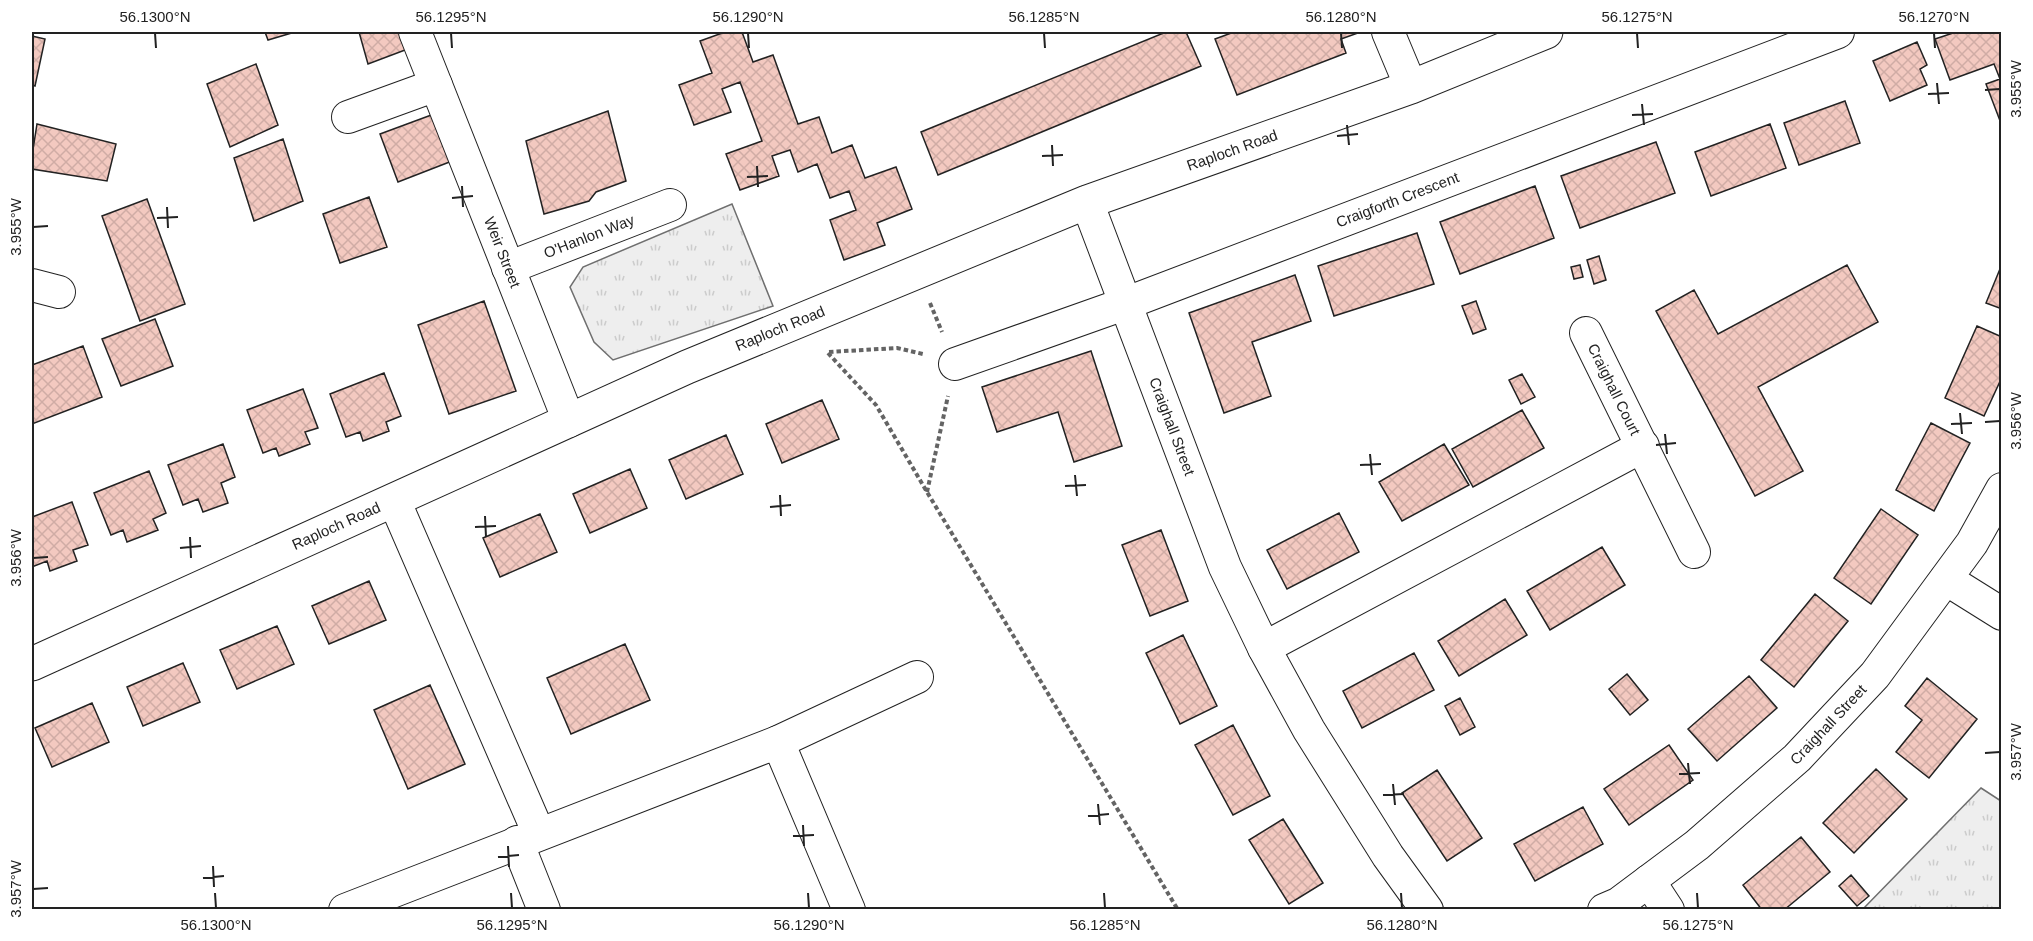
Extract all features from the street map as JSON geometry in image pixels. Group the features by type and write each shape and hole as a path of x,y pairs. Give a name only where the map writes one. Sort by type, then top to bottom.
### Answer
{"street":[{"name":"Weir Street","path":"415,32 569,421"},
{"path":"1388,32 1411,87"},
{"name":"Raploch Road","path":"32,664 687,367 811,315 1087,202 1411,87 1546,32"},
{"name":"Craigforth Crescent","path":"955,364 1126,303 1839,32"},
{"path":"348,117 436,84"},
{"name":"Craighall Street","path":"1087,202 1225,567 1264,648 1309,730 1388,856 1427,909"},
{"name":"O'Hanlon Way","path":"508,268 669,205"},
{"name":"Craighall Court","path":"1586,333 1694,552"},
{"name":"Craighall Court","path":"1264,648 1643,446"},
{"name":"Craighall Street","path":"1604,909 1617,904 1697,845 1797,758 1875,675 1972,543 2001,489"},
{"path":"394,500 528,838 544,909"},
{"path":"1946,579 2001,614"},
{"path":"345,909 778,742 917,677"},
{"path":"778,742 849,909"},
{"path":"1648,881 1668,909"}],"path":[{"path":"917,272 955,364 927,492"},
{"path":"811,315 828,352 876,405 1178,909"},
{"path":"828,352 897,348 955,364"}],"green space":[{"path":"732,204 773,306 613,360 594,342 570,287 583,267"},
{"path":"1981,788 2001,801 2001,909 1863,909"}],"building":[{"path":"265,32 295,32 268,40"},
{"path":"359,32 409,32 413,47 368,64"},
{"path":"725,32 742,32 753,62 773,55 798,124 819,117 832,153 852,145 865,178 896,167 912,209 877,223 885,245 844,260 830,220 856,210 849,191 830,198 817,164 798,172 790,150 772,156 779,176 740,190 726,154 762,141 740,82 722,89 731,112 694,125 679,85 712,73 700,41"},
{"path":"1166,32 1186,32 1201,66 938,175 921,132"},
{"path":"1234,32 1358,33 1341,39 1346,53 1237,95 1215,39"},
{"path":"1956,32 2002,32 2002,126 1986,84 2000,79 1994,64 1950,80 1935,39"},
{"path":"32,36 45,39 35,86 32,85"},
{"path":"1917,42 1927,65 1920,69 1927,85 1890,101 1873,61"},
{"path":"256,64 278,125 230,147 207,84"},
{"path":"1845,101 1860,143 1799,165 1784,123"},
{"path":"608,111 626,181 596,192 589,201 544,214 526,141"},
{"path":"434,114 452,161 398,182 380,134"},
{"path":"37,124 116,144 107,181 32,169"},
{"path":"1770,124 1786,168 1711,196 1695,152"},
{"path":"283,139 303,201 254,221 234,158"},
{"path":"1656,142 1675,193 1580,228 1561,176"},
{"path":"1535,186 1554,238 1460,274 1440,222"},
{"path":"369,197 387,247 340,263 323,214"},
{"path":"147,199 185,304 140,321 102,216"},
{"path":"1417,233 1434,284 1334,316 1318,266"},
{"path":"1599,256 1606,280 1594,284 1587,260"},
{"path":"2002,264 2002,309 1986,303"},
{"path":"1580,265 1583,277 1574,279 1571,267"},
{"path":"1847,265 1878,322 1758,387 1803,471 1755,496 1656,311 1694,290 1718,334"},
{"path":"1295,275 1311,321 1252,342 1271,396 1224,413 1189,313"},
{"path":"484,301 516,391 449,414 418,325"},
{"path":"1476,301 1486,329 1473,334 1462,306"},
{"path":"155,319 173,366 121,386 102,339"},
{"path":"1977,326 2002,337 2002,377 1984,416 1945,398"},
{"path":"83,346 102,397 32,424 32,365"},
{"path":"1091,351 1122,446 1074,462 1058,412 997,432 982,387"},
{"path":"384,373 401,416 386,422 389,431 363,441 360,432 346,437 330,394"},
{"path":"1522,374 1535,397 1521,404 1509,380"},
{"path":"303,389 318,428 305,432 310,444 279,456 276,448 263,453 247,410"},
{"path":"822,400 839,439 782,463 766,424"},
{"path":"1522,410 1544,448 1473,487 1452,449"},
{"path":"1931,423 1970,443 1934,511 1896,490"},
{"path":"726,435 743,474 686,499 669,460"},
{"path":"223,444 235,477 221,483 228,503 203,512 198,499 183,505 168,465"},
{"path":"1444,444 1469,485 1402,521 1379,482"},
{"path":"630,469 647,508 590,533 573,494"},
{"path":"149,471 166,513 153,519 158,530 127,542 123,530 111,535 94,493"},
{"path":"72,502 88,545 73,550 77,561 50,571 47,561 32,567 32,517"},
{"path":"1881,509 1918,535 1871,604 1834,578"},
{"path":"1339,513 1359,552 1287,589 1267,550"},
{"path":"540,514 557,552 500,577 483,538"},
{"path":"1161,530 1188,601 1150,616 1122,545"},
{"path":"1602,547 1625,585 1550,630 1527,591"},
{"path":"369,581 386,620 329,644 312,606"},
{"path":"1815,594 1848,621 1794,687 1761,660"},
{"path":"1505,599 1527,635 1459,676 1438,641"},
{"path":"277,626 294,664 237,689 220,650"},
{"path":"1183,635 1217,706 1180,724 1146,653"},
{"path":"625,644 650,700 571,734 547,678"},
{"path":"1414,653 1434,690 1362,728 1343,691"},
{"path":"183,663 200,702 143,726 127,687"},
{"path":"1627,674 1648,700 1630,715 1609,689"},
{"path":"1749,676 1777,708 1717,761 1688,729"},
{"path":"1927,678 1977,719 1929,778 1896,752 1922,720 1905,706"},
{"path":"430,685 465,764 408,789 374,710"},
{"path":"1460,698 1475,727 1460,735 1445,706"},
{"path":"92,703 109,742 52,767 35,728"},
{"path":"1233,725 1270,796 1233,815 1195,745"},
{"path":"1669,745 1693,780 1629,825 1604,789"},
{"path":"1876,769 1907,799 1854,853 1823,823"},
{"path":"1437,770 1482,838 1447,861 1402,793"},
{"path":"1583,807 1603,844 1535,881 1514,844"},
{"path":"1283,819 1323,883 1289,904 1249,840"},
{"path":"1801,837 1830,872 1784,910 1762,910 1743,885"},
{"path":"1851,875 1869,896 1857,906 1839,886"}]}
